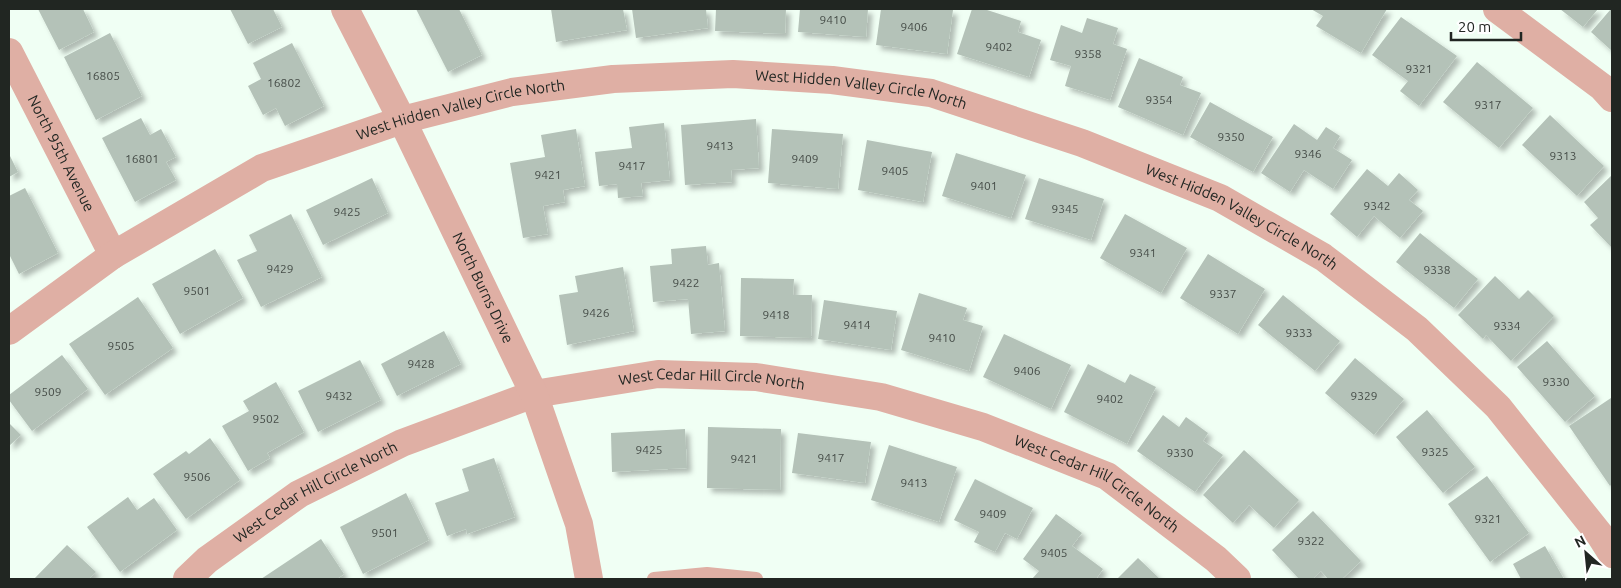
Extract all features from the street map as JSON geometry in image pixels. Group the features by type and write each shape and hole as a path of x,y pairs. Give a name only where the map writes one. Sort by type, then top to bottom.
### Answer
{"street":[{"name":"North Burns Drive","path":"345,9 402,120 534,394 579,524 590,579"},
{"path":"1497,9 1602,87 1612,98"},
{"name":"North 95th Avenue","path":"9,52 113,254"},
{"name":"West Hidden Valley Circle North","path":"9,331 113,254 262,168 402,120 512,92 613,79 733,74 832,80 931,93 1082,143 1220,198 1323,257 1417,329 1498,407 1600,535 1612,554"},
{"name":"West Cedar Hill Circle North","path":"187,579 207,560 299,494 402,443 534,394 658,374 756,377 881,397 983,427 1107,476 1216,559 1237,579"}],"lane":[{"path":"654,579 707,577 756,579"}],"building":[{"path":"38,9 83,9 94,32 59,50"},
{"path":"230,9 273,9 282,27 248,44"},
{"path":"416,9 459,9 482,55 448,72"},
{"path":"551,9 623,9 627,30 556,42"},
{"path":"632,9 706,9 708,28 636,38"},
{"path":"716,9 786,9 785,34 715,31"},
{"path":"800,9 868,9 866,37 798,32"},
{"path":"881,9 953,10 947,54 876,45"},
{"path":"972,9 984,9 1021,21 1018,32 1041,40 1029,77 957,54"},
{"path":"1311,9 1387,9 1361,53 1316,26 1323,16"},
{"path":"1560,9 1598,9 1583,27"},
{"path":"1612,9 1612,51 1591,32"},
{"path":"1401,17 1457,56 1419,106 1400,91 1408,81 1372,55"},
{"path":"1087,18 1118,28 1113,44 1127,49 1110,100 1065,86 1071,66 1050,60 1061,25 1082,33"},
{"path":"110,33 142,96 96,120 64,57"},
{"path":"292,43 324,106 285,126 276,108 263,115 248,86 261,79 253,63"},
{"path":"1139,58 1183,77 1180,85 1201,93 1183,135 1118,107"},
{"path":"1477,62 1533,108 1499,148 1443,102"},
{"path":"1210,102 1273,137 1253,172 1190,137"},
{"path":"1550,115 1604,166 1577,196 1522,145"},
{"path":"141,118 150,135 161,129 176,157 166,162 176,180 135,202 102,138"},
{"path":"756,119 759,168 731,170 732,182 685,185 681,125"},
{"path":"664,123 670,180 641,183 643,196 618,198 617,184 599,186 595,152 632,148 629,127"},
{"path":"1294,124 1317,140 1326,127 1340,136 1333,148 1352,160 1333,189 1304,170 1290,192 1261,173"},
{"path":"576,129 585,186 563,190 565,202 543,206 548,234 523,238 510,163 545,157 541,135"},
{"path":"772,129 843,134 838,189 768,183"},
{"path":"867,140 932,152 923,202 858,190"},
{"path":"956,153 1026,175 1011,218 942,196"},
{"path":"9,154 18,172 9,177"},
{"path":"1367,169 1388,186 1399,173 1418,190 1409,200 1423,211 1400,238 1374,216 1357,237 1330,214"},
{"path":"1612,175 1612,248 1590,225 1598,218 1584,202"},
{"path":"372,178 388,213 323,245 306,210"},
{"path":"1039,178 1104,199 1091,240 1025,219"},
{"path":"25,188 58,253 19,274 9,254 9,196"},
{"path":"291,214 322,277 261,307 237,260 257,251 249,235"},
{"path":"1125,214 1187,248 1161,293 1100,258"},
{"path":"1420,233 1478,279 1454,308 1396,262"},
{"path":"706,246 708,265 719,263 725,331 691,334 688,299 653,302 650,266 672,264 671,249"},
{"path":"215,249 243,298 180,334 152,284"},
{"path":"1208,254 1265,289 1238,334 1180,298"},
{"path":"623,267 634,331 567,345 559,295 578,292 575,276"},
{"path":"1495,276 1519,299 1528,290 1554,316 1511,361 1486,335 1483,339 1458,315"},
{"path":"741,278 794,279 793,295 812,295 811,338 740,336"},
{"path":"919,293 967,308 963,320 983,326 969,371 901,350"},
{"path":"1283,295 1340,341 1315,371 1258,325"},
{"path":"138,297 173,348 105,395 69,344"},
{"path":"824,300 897,311 891,350 818,339"},
{"path":"444,331 461,364 397,396 381,364"},
{"path":"1004,334 1071,365 1051,409 983,377"},
{"path":"1547,341 1595,396 1565,422 1517,367"},
{"path":"62,355 88,389 32,431 9,400 9,395"},
{"path":"1355,358 1404,399 1374,435 1325,393"},
{"path":"360,360 381,400 318,432 298,391"},
{"path":"1088,364 1125,383 1130,374 1156,387 1127,444 1064,412"},
{"path":"276,382 304,432 267,453 270,458 248,471 222,426 249,411 243,401"},
{"path":"1611,398 1612,484 1610,486 1569,426"},
{"path":"1427,410 1475,467 1443,493 1396,437"},
{"path":"1163,415 1179,427 1186,417 1208,433 1203,441 1223,455 1195,492 1137,451"},
{"path":"9,423 21,435 9,446"},
{"path":"708,427 781,429 780,490 707,488"},
{"path":"685,429 687,468 612,472 611,433"},
{"path":"798,433 871,442 865,483 792,473"},
{"path":"210,438 240,480 186,519 153,474 186,451 189,454"},
{"path":"889,445 957,467 939,522 871,500"},
{"path":"1244,450 1299,500 1274,528 1249,505 1233,523 1203,495"},
{"path":"494,458 515,517 467,534 466,529 447,536 435,503 469,491 462,469"},
{"path":"1487,476 1529,533 1490,562 1448,504"},
{"path":"975,479 1033,508 1017,539 1005,533 995,552 974,542 979,532 954,520"},
{"path":"406,493 429,540 363,574 340,527"},
{"path":"128,497 137,510 154,498 177,530 120,572 87,527"},
{"path":"1313,511 1361,561 1342,579 1328,579 1321,571 1313,579 1299,579 1272,550"},
{"path":"1056,514 1082,533 1072,546 1103,569 1096,579 1032,579 1039,571 1023,559"},
{"path":"321,539 344,574 337,579 261,579"},
{"path":"67,545 96,572 89,579 34,579"},
{"path":"1545,546 1564,579 1521,579 1513,564"},
{"path":"1138,558 1160,579 1117,579"}]}
